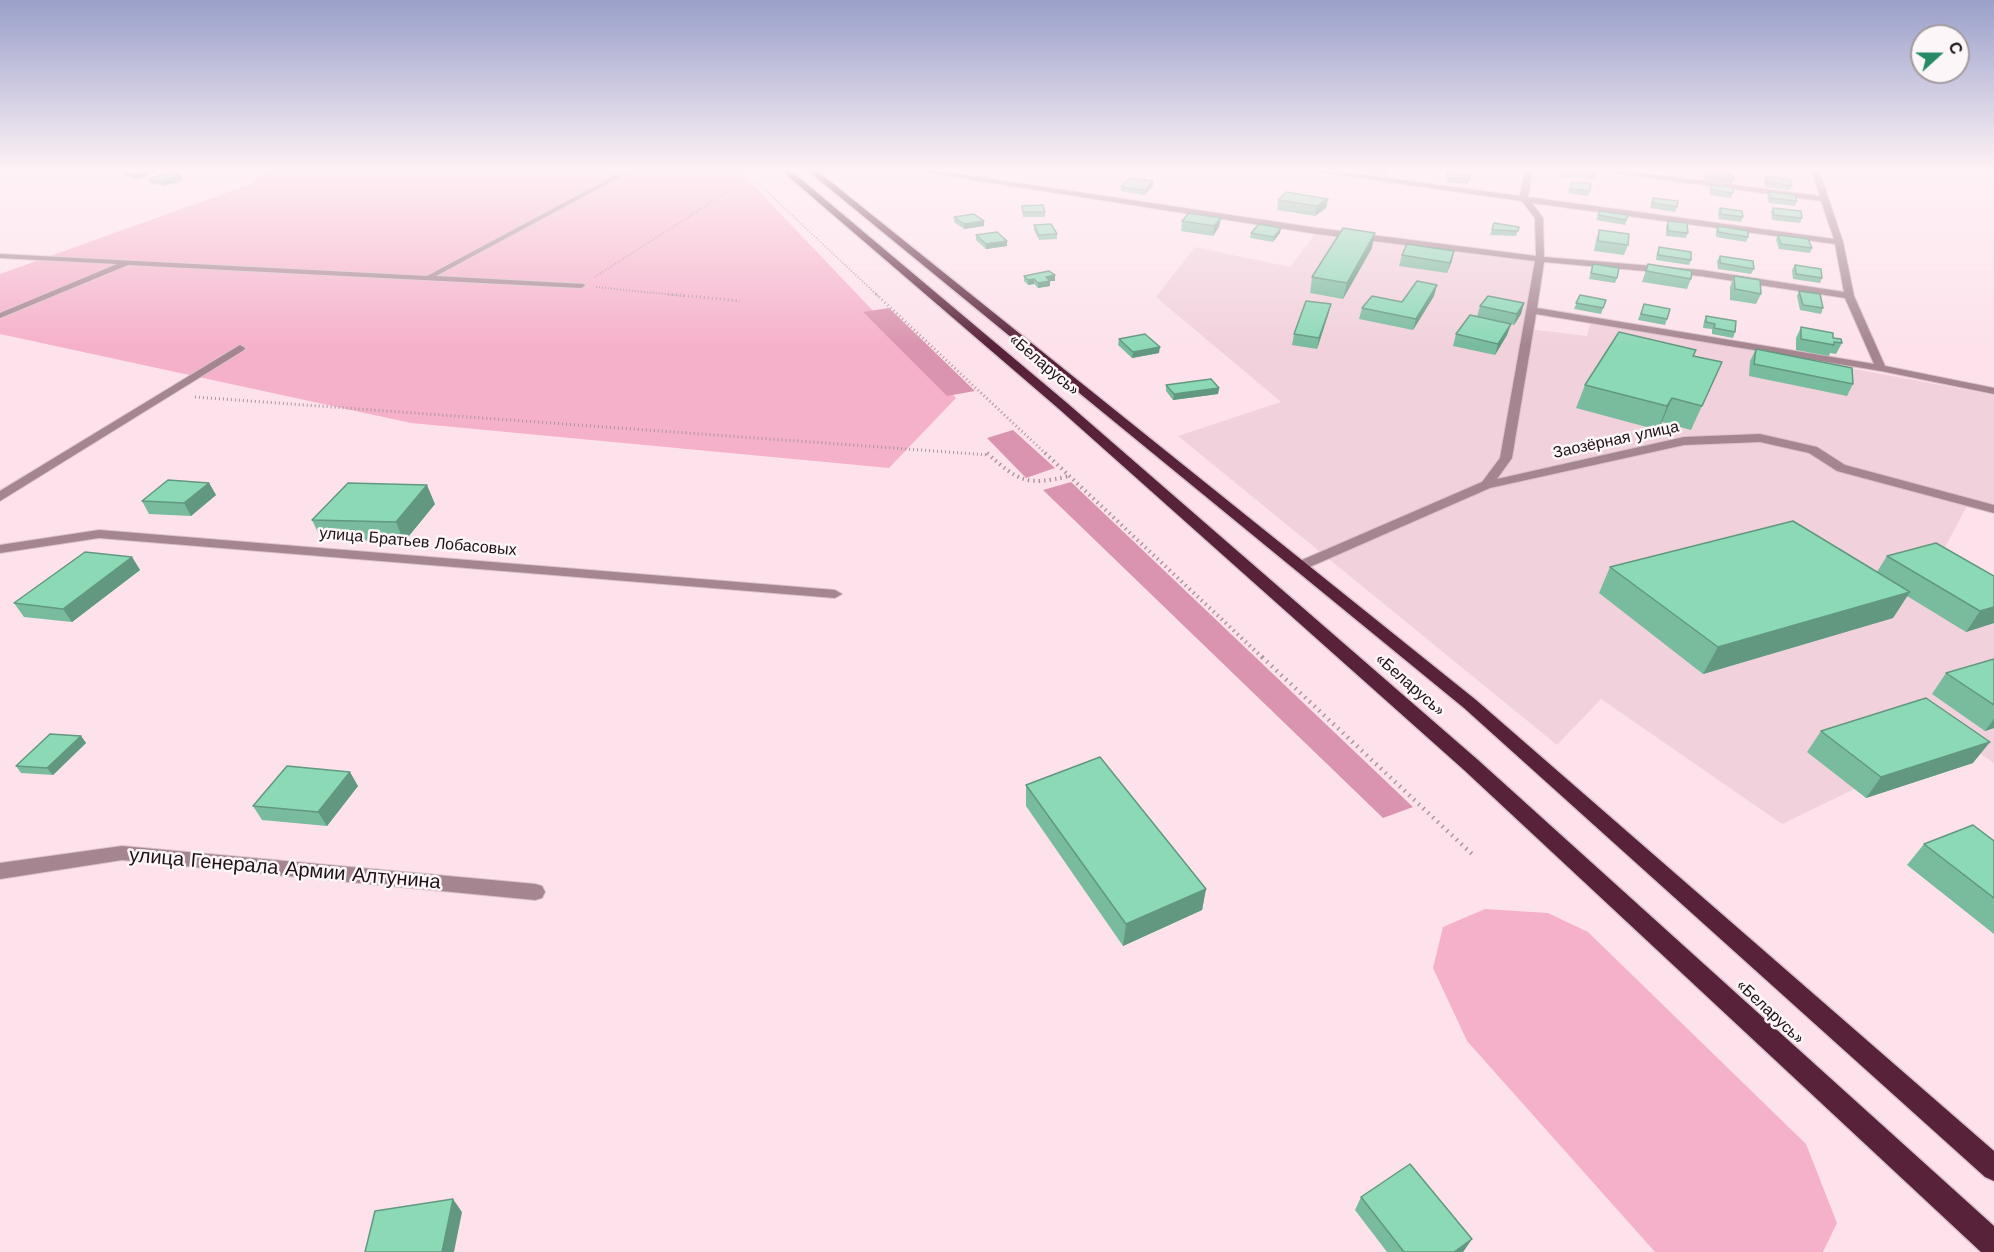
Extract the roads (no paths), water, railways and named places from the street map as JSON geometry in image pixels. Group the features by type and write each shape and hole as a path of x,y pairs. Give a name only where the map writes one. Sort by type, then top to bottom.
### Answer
{"highway":[{"name":"«Беларусь»","path":"854,228 1063,406 1471,765 1994,1245"},
{"name":"«Беларусь»","path":"883,228 1470,704 1994,1168"}],"street":[{"path":"1300,228 1540,259 1701,273 1849,296"},
{"name":"Заозёрная улица","path":"1486,485 1506,458 1540,259 1539,228"},
{"path":"1742,228 1839,242"},
{"path":"1834,228 1849,296 1881,369"},
{"path":"1532,310 1881,369 1994,391"},
{"path":"0,497 240,348"},
{"name":"Заозёрная улица","path":"1300,566 1486,485 1684,441 1760,438 1813,450 1840,468 1994,509"},
{"name":"улица Братьев Лобасовых","path":"0,549 99,534 835,594"},
{"name":"улица Генерала Армии Алтунина","path":"0,871 123,853 535,891"}],"lane":[{"path":"430,277 521,228"},
{"path":"0,256 581,286"},
{"path":"0,316 128,262"}]}
